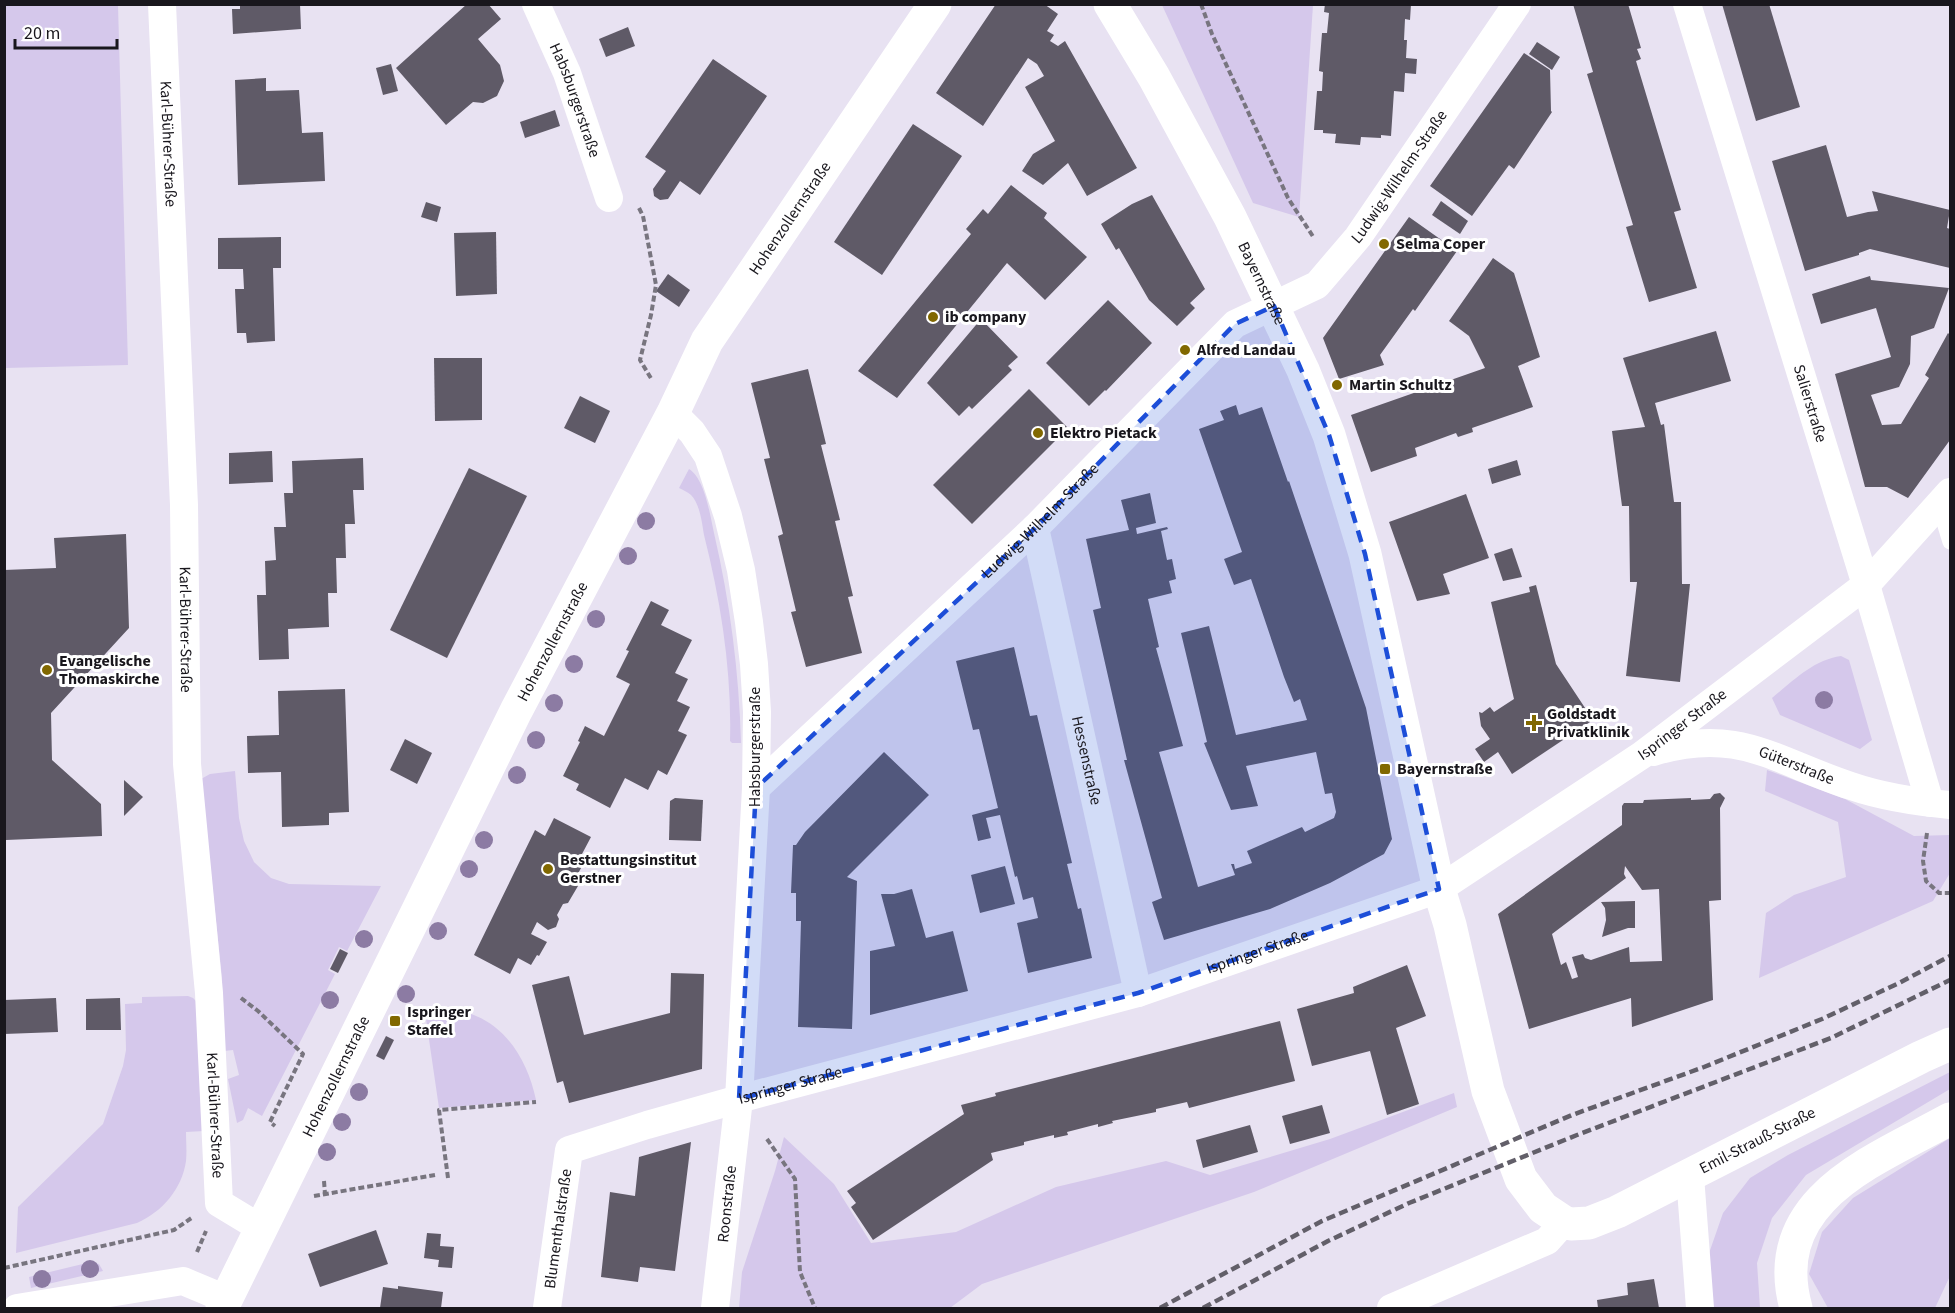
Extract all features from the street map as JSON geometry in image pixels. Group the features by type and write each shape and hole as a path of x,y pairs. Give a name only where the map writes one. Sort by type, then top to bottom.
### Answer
{"street":[{"name":"Karl-Bührer-Straße","path":"162,4 184,505 187,764 209,993 219,1203"},
{"name":"Habsburgerstraße","path":"536,4 567,73 609,198"},
{"name":"Hohenzollernstraße","path":"224,1304 505,732 673,413 707,341 935,4"},
{"name":"Ludwig-Wilhelm-Straße","path":"756,788 1035,528 1235,324 1317,285 1358,237 1517,4"},
{"name":"Salierstraße","path":"1687,4 1866,585 1940,804"},
{"name":"Bayernstraße","path":"1117,9 1230,217 1274,306 1329,435 1365,554 1439,889 1450,924 1488,1091 1521,1179 1543,1208 1564,1222"},
{"name":"Habsburgerstraße","path":"673,413 692,432 708,456 728,516 741,570 754,664 758,750 739,1099"},
{"name":"Ispringer Straße","path":"569,1150 739,1099 1138,993 1439,889 1642,755 1866,585 1945,499"},
{"name":"Hessenstraße","path":"1035,528 1138,993"},
{"name":"Güterstraße","path":"1642,755 1672,746 1698,742 1735,744 1763,751 1850,786 1890,797 1940,804"},
{"name":"Emil-Strauß-Straße","path":"1564,1222 1589,1223 1617,1212 1950,1044"},
{"name":"Roonstraße","path":"715,1308 739,1099"},
{"path":"1791,1302 1790,1268 1794,1244 1800,1229 1819,1200 1855,1172 1950,1119"},
{"name":"Blumenthalstraße","path":"548,1308 569,1150"},
{"path":"1690,1176 1700,1308"},
{"path":"219,1203 262,1229"},
{"path":"1391,1308 1547,1241 1564,1222"},
{"path":"17,1308 183,1281 224,1304"}],"lane":[{"path":"1945,499 1950,542"}],"path":[{"path":"1200,4 1288,198 1333,267"},
{"path":"644,367 640,360 656,285 653,264"},
{"path":"1940,804 1923,861 1926,881 1939,893 1950,893"},
{"path":"209,993 228,993 238,996 258,1011 303,1054 270,1122 278,1128"},
{"path":"739,1099 795,1179 800,1272 815,1308"},
{"path":"448,1178 439,1110 536,1102"},
{"path":"335,1193 435,1175"},
{"path":"4,1268 174,1230 205,1209 219,1203"}],"highlighted area":[{"path":"1274,306 1329,435 1365,554 1439,889 1138,993 739,1099 756,788 1035,528 1235,324"}],"shaded area":[{"path":"4,5 118,5 128,365 5,368"},
{"path":"1162,5 1313,5 1299,217 1253,203"},
{"path":"689,469 695,474 706,498 725,585 736,664 741,743 730,741 729,689 724,637 716,586 700,514 697,503 691,495 679,488"},
{"path":"1841,656 1849,660 1872,740 1860,749 1780,715 1772,698 1812,667"},
{"path":"1767,770 1845,799 1914,836 1950,835 1950,873 1933,901 1759,978 1766,913 1794,895 1846,877 1838,822 1765,791"},
{"path":"235,771 239,818 244,841 254,862 271,878 289,884 381,886 347,951 339,947 328,970 335,974 262,1116 248,1108 243,1120 237,1123 228,1079 239,1075 233,1050 224,1051 222,978 201,779 210,774"},
{"path":"188,996 196,1001 204,1131 186,1132 186,1161 175,1190 155,1213 137,1223 16,1253 18,1207 103,1124 123,1066 126,1050 125,1004 142,1003 142,997"},
{"path":"425,1012 465,1012 482,1019 505,1036 521,1059 536,1100 439,1108"},
{"path":"1950,1072 1950,1089 1806,1175 1772,1218 1757,1263 1760,1308 1713,1308 1707,1259 1723,1213 1750,1178 1788,1155"},
{"path":"1454,1093 1457,1107 1254,1192 982,1284 950,1308 739,1308 742,1272 784,1137 834,1184 871,1243 956,1232 1056,1187 1166,1161 1210,1175 1330,1139"},
{"path":"1950,1138 1950,1276 1935,1308 1828,1308 1809,1274 1822,1232 1853,1198"},
{"path":"91,1262 99,1264 103,1271 31,1288 29,1277"}],"building":[{"path":"240,4 300,4 301,29 233,34 232,9 240,9"},
{"path":"467,4 488,4 501,19 478,39 500,65 504,81 497,96 483,103 473,102 446,125 396,68"},
{"path":"996,4 1044,4 1058,14 1047,31 1054,35 1050,41 1058,46 1065,41 1137,168 1087,196 1068,163 1043,185 1022,171 1033,154 1055,141 1025,87 1044,76 1037,64 1028,58 983,126 936,93"},
{"path":"1325,4 1411,4 1410,20 1405,19 1404,40 1407,40 1406,58 1417,59 1416,74 1405,73 1404,92 1394,91 1391,136 1361,137 1360,145 1335,143 1336,134 1314,130 1317,91 1322,91 1323,72 1319,71 1322,33 1327,33 1329,13 1324,12"},
{"path":"1573,4 1628,4 1641,48 1637,49 1641,59 1636,61 1681,210 1674,212 1697,288 1649,302 1626,227 1633,225 1587,74 1593,72"},
{"path":"1722,4 1769,4 1800,107 1756,121"},
{"path":"628,27 635,46 606,57 599,39"},
{"path":"1537,42 1560,57 1552,70 1529,54"},
{"path":"1524,53 1550,70 1552,112 1514,169 1509,165 1472,216 1430,186"},
{"path":"713,59 767,96 700,195 680,181 668,199 660,200 654,196 653,189 666,171 645,157"},
{"path":"391,64 398,91 383,95 376,68"},
{"path":"266,78 266,91 299,90 302,133 323,132 325,181 238,185 235,80"},
{"path":"555,110 560,126 525,138 520,122"},
{"path":"913,124 962,156 882,275 834,242"},
{"path":"1826,145 1847,217 1878,211 1872,191 1950,210 1947,228 1950,229 1950,268 1870,249 1859,255 1805,271 1772,161"},
{"name":"ib company","path":"1011,185 1047,213 1044,218 1087,257 1045,300 1007,263 897,398 858,371 971,234 966,229 983,209 988,214"},
{"path":"1152,195 1205,289 1190,303 1195,308 1177,326 1149,300 1119,248 1116,250 1101,224 1132,204"},
{"path":"1441,201 1468,221 1460,234 1432,215"},
{"path":"426,202 441,207 437,222 421,217"},
{"path":"1409,217 1457,251 1415,311 1413,309 1380,355 1384,365 1339,379 1323,338"},
{"path":"496,232 497,294 456,296 454,233"},
{"path":"281,237 281,268 273,268 275,341 247,343 246,333 237,333 235,289 244,289 243,269 218,269 218,238"},
{"path":"1493,258 1514,273 1540,357 1518,366 1533,407 1472,428 1473,432 1458,437 1456,433 1415,448 1417,456 1371,472 1351,415 1485,368 1469,336 1449,321"},
{"path":"668,274 690,290 679,307 656,291"},
{"path":"1870,276 1871,280 1949,288 1934,328 1911,336 1910,364 1899,387 1871,395 1882,425 1901,424 1929,378 1925,375 1948,333 1950,335 1950,440 1908,498 1887,487 1865,487 1835,374 1891,357 1876,308 1821,324 1812,294"},
{"path":"1108,300 1152,343 1089,406 1046,363"},
{"path":"981,319 1018,357 1008,366 1012,370 972,409 969,406 959,416 927,383"},
{"path":"1716,331 1731,381 1655,403 1661,425 1664,424 1674,502 1681,502 1682,584 1690,584 1680,682 1626,676 1637,582 1630,582 1629,506 1622,506 1612,431 1645,427 1623,358"},
{"path":"434,358 482,358 482,420 435,421"},
{"path":"808,369 826,444 821,445 840,520 835,521 853,596 848,597 862,653 806,667 791,612 796,611 778,536 783,534 764,459 770,458 751,383"},
{"path":"1029,389 1068,428 972,524 933,485"},
{"path":"580,396 610,411 595,443 564,428"},
{"path":"1236,405 1239,415 1262,407 1289,481 1366,708 1392,839 1384,854 1330,883 1270,909 1164,940 1152,902 1162,898 1124,760 1127,760 1093,610 1101,608 1086,539 1129,530 1121,500 1150,493 1156,523 1136,528 1137,534 1167,527 1168,529 1161,531 1167,560 1172,559 1176,579 1169,581 1172,593 1148,599 1159,647 1156,648 1183,746 1159,752 1198,887 1235,875 1231,864 1234,864 1235,869 1252,863 1247,851 1302,827 1305,832 1334,818 1336,812 1332,793 1325,794 1316,752 1246,766 1258,806 1231,810 1204,743 1207,742 1181,633 1209,626 1236,735 1307,720 1300,699 1294,702 1284,677 1251,579 1234,585 1224,559 1242,552 1199,429 1224,420 1220,411"},
{"path":"272,451 273,482 229,484 229,453"},
{"path":"363,458 364,490 353,490 355,524 345,524 346,558 336,558 337,593 328,593 329,627 288,629 289,659 259,660 257,595 266,595 265,561 276,560 274,527 286,527 284,493 293,493 292,461"},
{"path":"1517,460 1521,475 1492,484 1488,469"},
{"path":"469,468 527,496 447,658 390,630"},
{"path":"1466,494 1489,558 1443,574 1450,594 1417,601 1389,522"},
{"name":"Evangelische Thomaskirche","path":"126,534 129,628 51,713 52,760 101,804 102,836 6,840 4,570 56,568 54,538"},
{"path":"1512,548 1522,577 1503,581 1494,554"},
{"path":"1536,585 1556,664 1593,720 1512,774 1498,752 1484,762 1475,749 1490,739 1481,726 1479,712 1482,713 1490,707 1494,712 1514,699 1491,602 1530,592 1529,587"},
{"path":"651,601 669,610 661,625 692,640 675,673 688,679 677,701 690,707 678,731 687,735 667,775 658,770 648,790 625,778 610,808 576,790 579,784 563,776 580,742 578,741 585,726 604,736 630,684 616,677 629,651 626,650"},
{"path":"1014,647 1030,716 1037,715 1072,863 1067,864 1078,909 1081,908 1092,958 1028,973 1017,923 1038,918 1033,897 1023,900 1000,815 986,818 991,838 978,841 972,815 998,808 979,729 973,730 956,661"},
{"path":"345,689 349,812 329,813 329,825 282,827 281,772 248,773 247,736 279,735 278,691"},
{"path":"405,739 432,753 417,784 390,770"},
{"path":"884,752 929,795 847,877 857,881 852,1029 798,1027 801,921 796,921 796,893 791,893 793,845 796,845 805,832"},
{"path":"124,780 143,797 124,816"},
{"path":"1720,793 1725,798 1720,808 1721,900 1709,901 1713,1000 1632,1027 1631,998 1529,1029 1498,914 1622,825 1624,803 1643,803 1644,800 1710,799 1714,794","holes":["1625,866 1642,890 1659,889 1662,961 1630,962 1629,947 1591,960 1585,958 1583,954 1572,957 1578,977 1572,979 1566,962 1561,965 1552,934 1626,878"]},
{"path":"675,798 703,800 701,841 669,840 670,801"},
{"path":"554,818 591,837 582,854 587,857 574,881 578,886 568,903 563,904 557,915 559,919 556,927 548,930 537,922 531,934 547,942 539,956 537,955 531,965 518,958 510,974 474,955 535,830 545,836"},
{"path":"1005,866 1015,904 980,913 971,875"},
{"path":"912,889 926,938 953,931 968,991 870,1015 870,951 895,946 881,894 894,894"},
{"path":"1635,901 1635,928 1628,928 1602,937 1606,920 1605,908 1601,902"},
{"path":"340,949 348,953 338,973 330,969"},
{"path":"1407,965 1426,1016 1396,1028 1419,1104 1387,1115 1370,1051 1312,1066 1297,1009 1354,993 1353,987"},
{"path":"671,973 704,974 702,1069 569,1103 563,1081 557,1083 532,985 569,976 584,1035 670,1013"},
{"path":"56,998 58,1032 4,1034 4,1000"},
{"path":"120,998 121,1030 86,1030 86,999"},
{"path":"1280,1021 1295,1081 1189,1108 1187,1102 1156,1109 1156,1112 1112,1121 1113,1123 1098,1127 1098,1124 1067,1132 1068,1135 1054,1138 1054,1135 1024,1142 1024,1145 991,1153 993,1160 873,1240 851,1207 856,1203 847,1191 964,1114 961,1105 996,1096 995,1093"},
{"path":"386,1036 394,1040 384,1060 376,1056"},
{"path":"1322,1105 1330,1133 1290,1144 1282,1116"},
{"path":"1250,1125 1258,1152 1203,1168 1196,1140"},
{"path":"691,1142 675,1271 640,1267 638,1282 601,1277 610,1192 635,1196 639,1157"},
{"path":"376,1230 388,1264 320,1287 308,1254"},
{"path":"427,1233 441,1234 440,1246 454,1247 452,1268 438,1267 439,1260 424,1258"},
{"path":"1654,1279 1659,1308 1598,1308 1597,1300 1628,1295 1627,1283"},
{"path":"398,1286 443,1292 441,1308 380,1308 383,1287 398,1289"}],"railway":[{"path":"1160,1308 1322,1221 1572,1115 1704,1067 1822,1019 1950,956"},
{"path":"1203,1308 1328,1241 1409,1203 1577,1135 1831,1038 1950,980"}],"place":[{"name":"Selma Coper","path":"1384,244"},
{"name":"ib company","path":"933,317"},
{"name":"Alfred Landau","path":"1185,350"},
{"name":"Martin Schultz","path":"1337,385"},
{"name":"Elektro Pietack","path":"1038,433"},
{"name":"Evangelische Thomaskirche","path":"47,670"},
{"name":"Goldstadt Privatklinik","path":"1534,723"},
{"name":"Bayernstraße","path":"1385,769"},
{"name":"Bestattungsinstitut Gerstner","path":"548,869"},
{"name":"Ispringer Staffel","path":"395,1021"}]}
